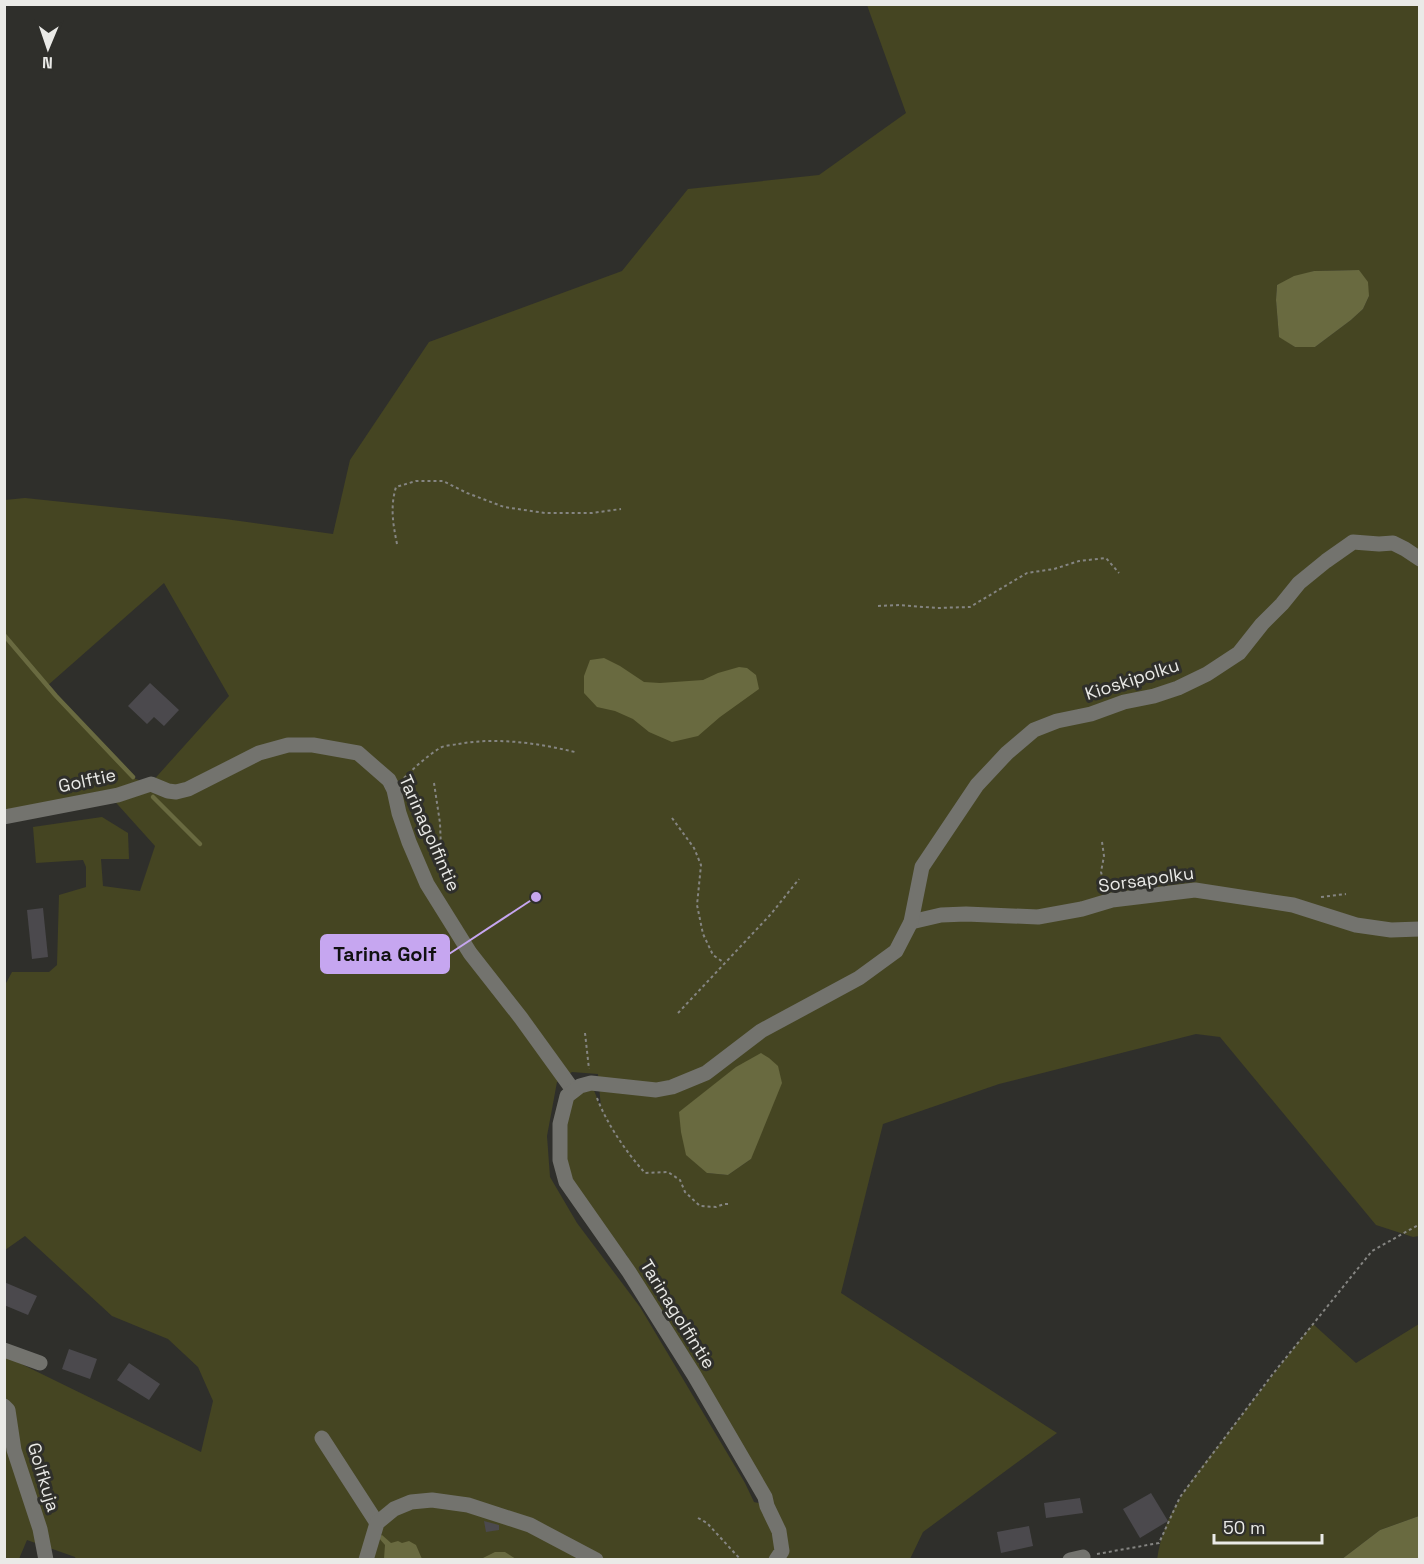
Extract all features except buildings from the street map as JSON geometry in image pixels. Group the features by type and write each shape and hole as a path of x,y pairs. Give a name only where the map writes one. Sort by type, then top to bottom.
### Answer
{"street":[{"name":"Kioskipolku","path":"911,922 922,867 977,786 1007,753 1034,730 1124,702 1154,696 1208,674 1239,653 1299,583 1353,542 1393,543 1419,559"},
{"name":"Tarinagolfintie","path":"176,792 188,789 259,753 288,745 313,745 358,753 388,780 397,800 409,842 427,885 470,953 573,1090 567,1096 560,1124 560,1160 566,1182 629,1272 694,1374 765,1497 779,1531 782,1551 776,1560"},
{"name":"Golftie","path":"4,817 118,795 151,784 176,792"},
{"name":"Sorsapolku","path":"911,922 941,915 958,914 1038,917 1082,909 1112,900 1195,890 1293,905 1356,925 1391,930 1419,929"},
{"path":"573,1090 591,1083 656,1090 672,1087 706,1073 761,1031 859,978 896,951 911,922"},
{"path":"4,1350 40,1362"},
{"name":"Golfkuja","path":"4,1406 8,1410 14,1450 40,1529 46,1560"},
{"path":"322,1438 377,1523"},
{"path":"366,1560 377,1523 394,1509 411,1502 432,1500 468,1505 530,1525 596,1560"}],"path":[{"path":"397,544 392,501 396,487 416,481 443,481 504,507 545,513 592,513 621,508"},
{"path":"878,606 970,607 1027,573 1054,569 1079,561 1106,558 1119,573"},
{"path":"392,786 442,747 469,742 516,741 575,752"},
{"path":"434,783 446,882 440,904"},
{"path":"672,818 694,848 701,865 697,905 703,934 712,955 723,962"},
{"path":"1102,842 1104,856 1101,872 1103,883 1112,900"},
{"path":"678,1013 771,914 799,879"},
{"path":"585,1034 591,1083 602,1110 633,1160 645,1173 668,1172 680,1179 686,1191 700,1206 716,1207 730,1204"},
{"path":"1076,1558 1159,1543 1180,1497 1272,1376 1372,1251 1419,1224"},
{"path":"698,1518 707,1523 741,1560"}],"shaded area":[{"path":"867,5 1419,5 1419,1236 1413,1237 1376,1225 1220,1037 1196,1034 999,1084 883,1124 841,1293 1057,1433 923,1532 910,1559 76,1560 75,1557 27,1540 19,1559 5,1559 5,1356 201,1452 213,1401 198,1367 168,1339 112,1316 25,1236 5,1250 5,985 12,972 49,972 57,965 59,895 86,887 86,867 83,860 36,863 33,827 102,817 128,833 129,859 101,859 103,886 140,891 155,846 110,796 5,817 5,500 25,498 225,519 333,534 350,460 429,342 622,271 688,189 819,175 906,113","holes":["1359,270 1369,296 1363,309 1315,347 1295,347 1279,336 1277,285 1314,271","164,583 229,696 150,784 133,778 47,686","572,1072 598,1074 601,1108 591,1083 567,1096 560,1160 616,1253 626,1254 640,1289 767,1505 754,1502 745,1483 640,1307 577,1223 550,1177 547,1136 557,1082","751,1159 728,1175 707,1173"]},
{"path":"1359,270 1368,282 1369,296 1363,309 1351,320 1315,347 1295,347 1279,337 1277,285 1294,276 1314,271"},
{"path":"604,658 644,682 703,680 739,667 747,668 756,675 759,689 698,736 672,742 649,732 633,719 615,711 597,707 584,693 584,676 590,660"},
{"path":"761,1053 778,1066 782,1083 751,1159 728,1175 707,1173 686,1155 679,1112 736,1067"},
{"path":"1313,1324 1356,1363 1419,1324 1419,1516 1380,1530 1342,1559 1157,1560 1167,1524 1184,1492"},
{"path":"1419,1516 1419,1559 1342,1559 1380,1530"},
{"path":"382,1535 391,1543 409,1541 416,1545 422,1559 384,1559 385,1545 378,1537"},
{"path":"495,1552 505,1552 516,1559 481,1559"}],"waterway":[{"path":"4,635 56,696 133,777"},
{"path":"153,797 200,844"}],"place":[{"name":"Tarina Golf","path":"536,897"}]}
